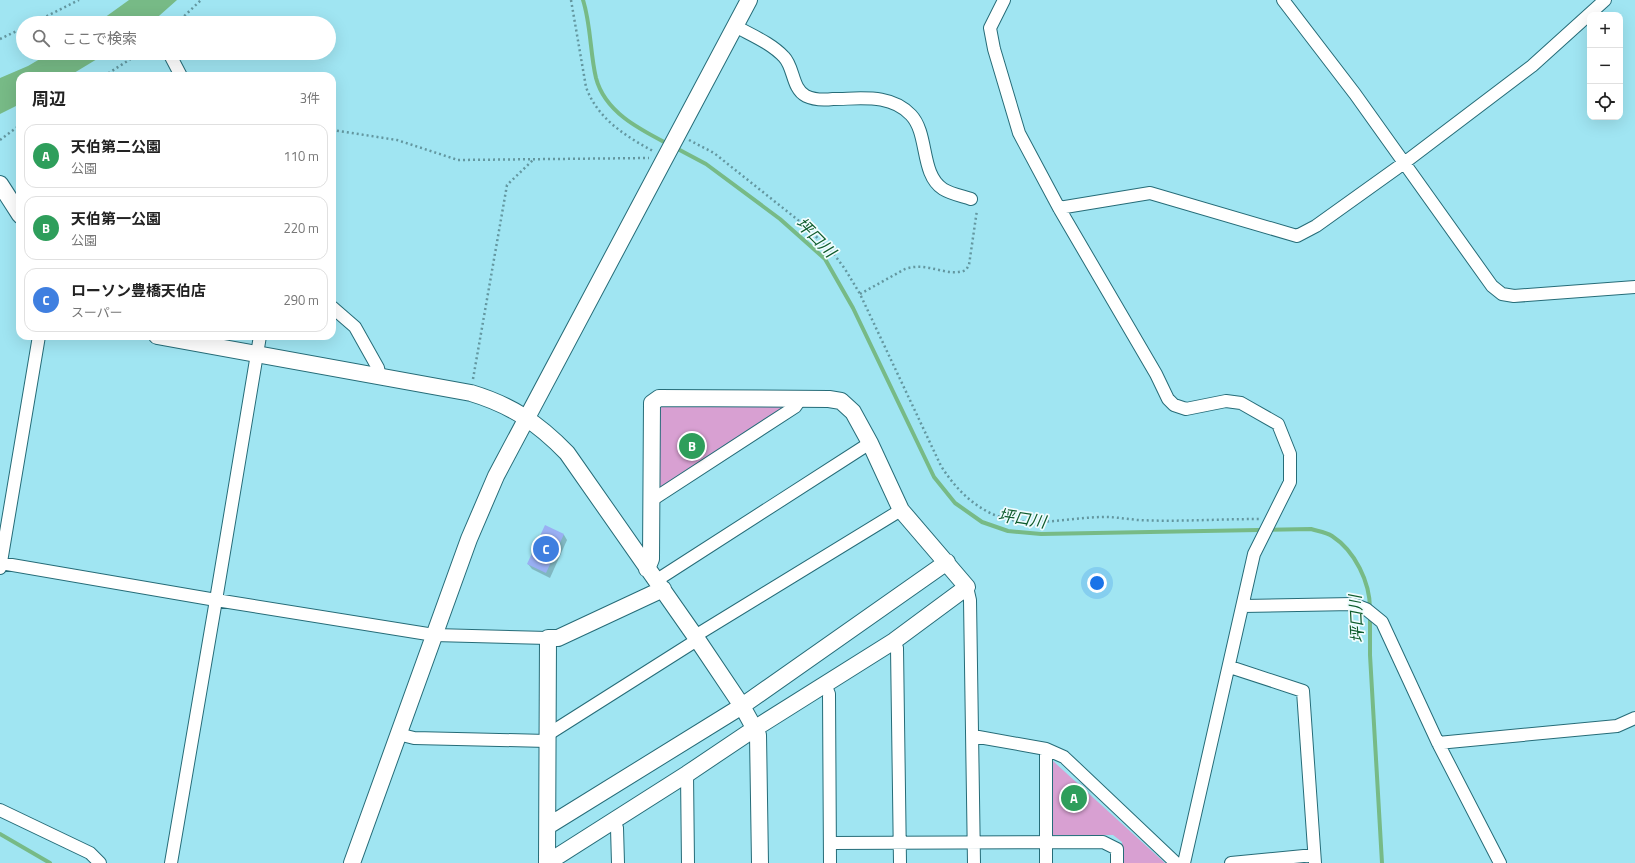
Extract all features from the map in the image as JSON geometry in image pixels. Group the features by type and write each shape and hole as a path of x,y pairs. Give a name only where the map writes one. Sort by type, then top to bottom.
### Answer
{"street":[{"path":"352,863 469,539 496,476 749,0"},
{"path":"1004,0 990,28 994,49 1019,133 1059,208 1156,374 1168,399 1174,404 1186,409 1226,401 1241,403 1278,424 1290,454 1290,482 1254,554 1230,667 1184,863"},
{"path":"1283,0 1355,94 1492,286 1502,294 1514,296 1635,286"},
{"path":"1059,208 1150,193 1297,236 1316,226 1404,163 1532,66 1605,0"},
{"path":"735,26 775,49 785,58 798,88 805,96 822,100 879,98 897,104 911,115 920,130 934,182 944,189 971,199"},
{"path":"173,60 179,72"},
{"path":"0,184 16,209"},
{"path":"336,310 355,327 378,368 380,376"},
{"path":"38,340 0,564 434,635 558,638 655,579 870,442"},
{"path":"179,340 471,393 512,408 549,434 567,453 696,638 742,706 758,735 760,863"},
{"path":"171,863 259,340"},
{"path":"655,579 651,559 652,403 659,398 802,397 841,400 853,412 870,442 901,510 947,562 966,587 970,600 974,863"},
{"path":"652,500 795,407 802,397"},
{"path":"398,734 414,738 547,738 696,638 901,510"},
{"path":"548,826 742,706 947,562"},
{"path":"547,863 687,774 754,729 894,641 966,587"},
{"path":"1243,606 1353,604 1371,613 1382,622 1438,744 1500,863"},
{"path":"547,863 548,638"},
{"path":"894,641 897,648 900,863"},
{"path":"1230,667 1303,691 1314,859 1231,863"},
{"path":"825,684 828,694 830,863"},
{"path":"1438,744 1617,726 1635,718"},
{"path":"973,736 1046,748 1064,757 1176,863"},
{"path":"1046,748 1046,863"},
{"path":"687,774 688,863"},
{"path":"0,810 90,853 100,863"},
{"path":"614,820 617,828 618,863"},
{"path":"830,843 1103,842 1117,849 1117,863"}],"path":[{"path":"47,16 79,0"},
{"path":"184,16 201,0"},
{"path":"571,0 586,87 591,100 597,109 614,126 631,139 665,158"},
{"path":"0,39 16,31"},
{"path":"110,72 129,60"},
{"path":"0,140 16,129"},
{"path":"336,131 397,140 458,160 665,158"},
{"path":"677,136 714,153 803,224 833,253 845,269 860,294 941,466 959,491 983,509 1016,522 1106,517 1139,520 1270,522"},
{"path":"471,393 507,186 533,160"},
{"path":"860,294 905,268 913,266 921,266 956,273 966,270 969,265 977,211 976,205 971,199"}],"shaded area":[{"path":"129,0 177,0 159,16 107,16"},
{"path":"38,60 95,60 76,72 16,72 16,106 0,114 0,78"},
{"path":"660,405 787,405 660,488"},
{"path":"1053,761 1165,863 1123,863 1122,842 1113,835 1053,835"}],"building":[{"path":"545,525 564,534 546,573 527,564"}],"waterway":[{"name":"坪口川","path":"583,0 588,19 594,68 600,90 607,101 624,118 668,144"},
{"name":"坪口川","path":"674,147 706,164 780,219 825,259 853,308 934,477 955,503 982,522 1008,531 1041,534 1311,529 1332,536 1348,550 1360,568 1364,578 1370,609"},
{"name":"坪口川","path":"1370,616 1370,655 1382,863"},
{"path":"0,834 50,863"}],"place":[{"name":"天伯第一公園","path":"692,446"},
{"name":"ローソン豊橋天伯店","path":"546,549"},
{"name":"天伯第二公園","path":"1074,798"}]}
